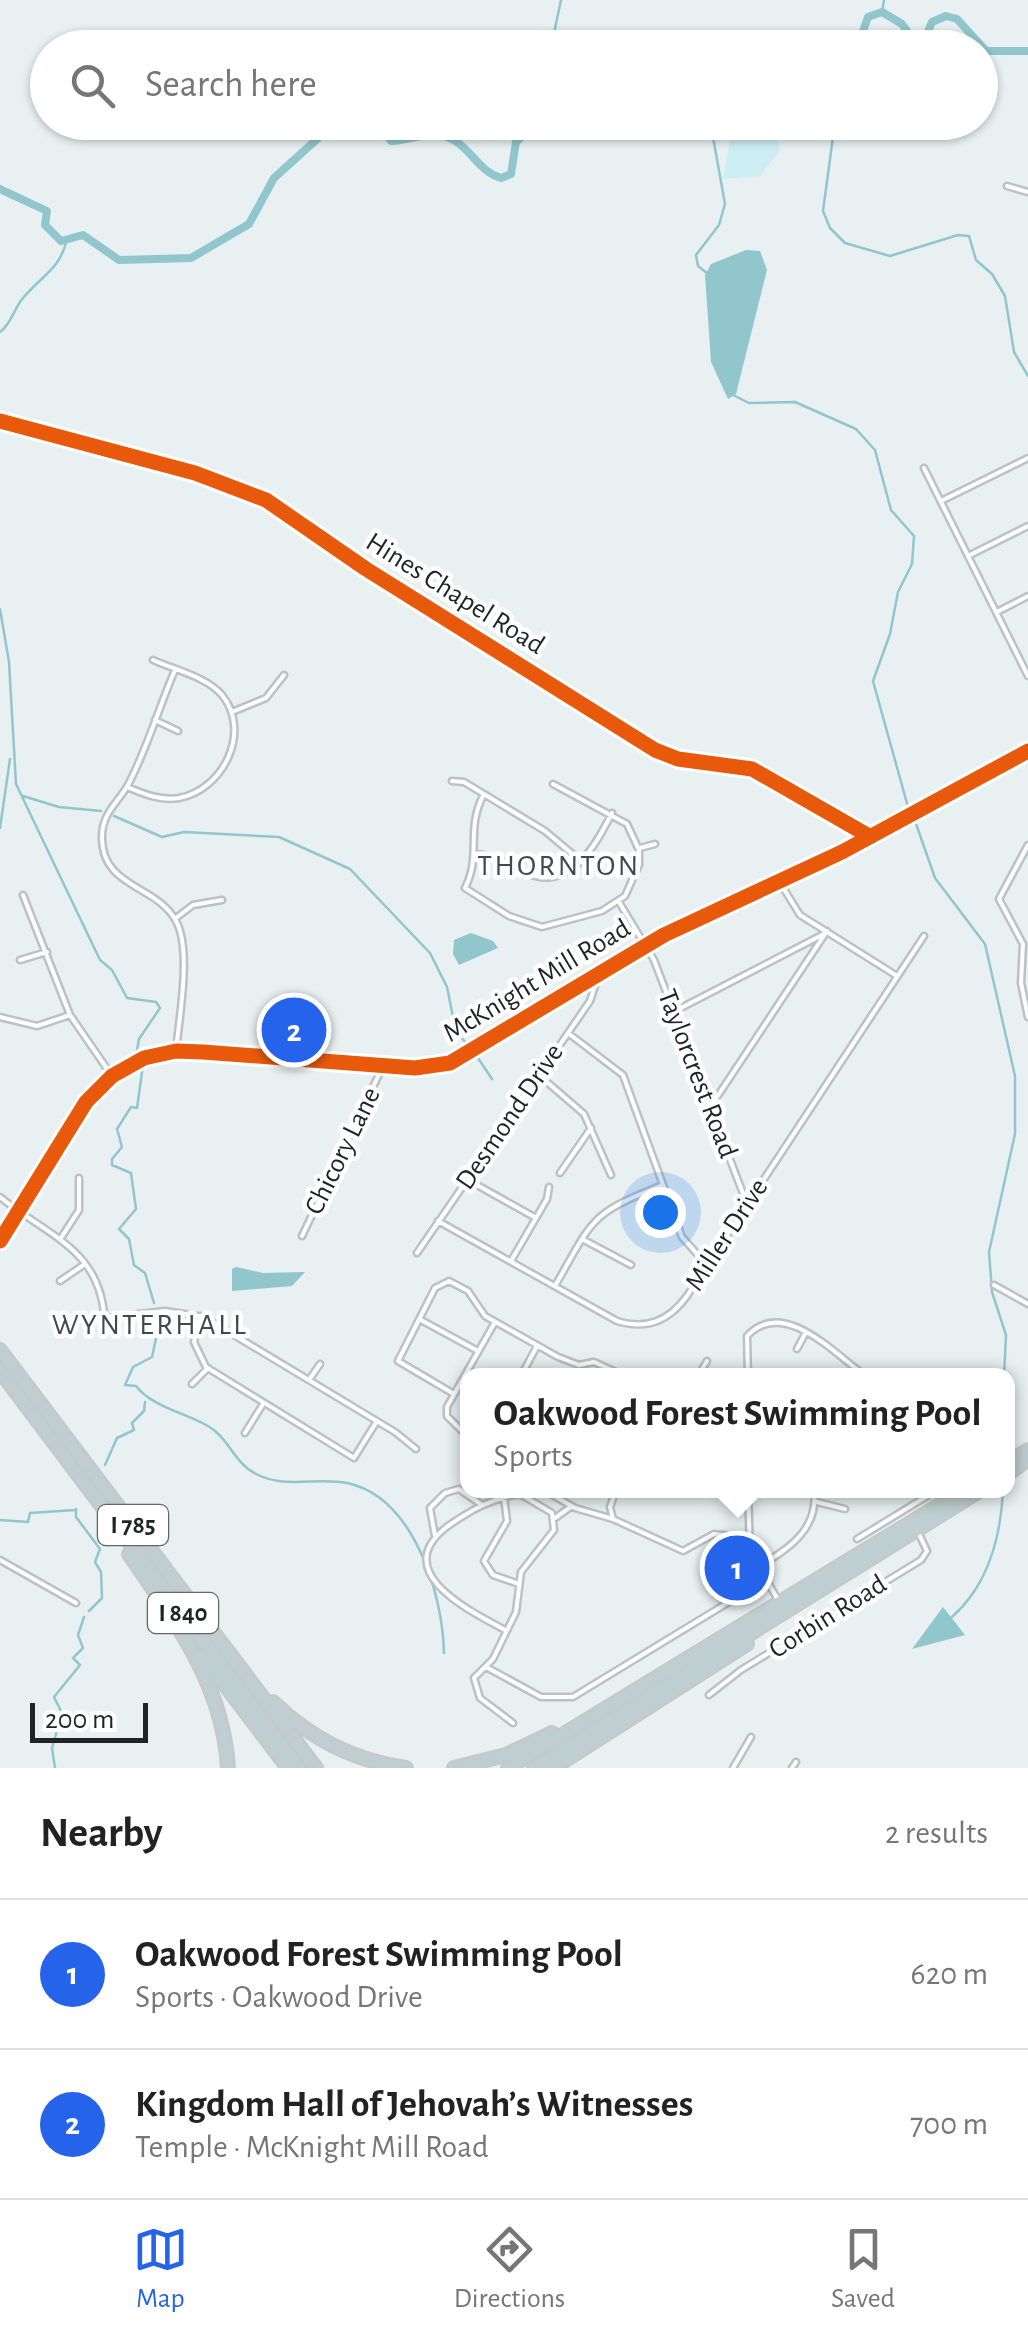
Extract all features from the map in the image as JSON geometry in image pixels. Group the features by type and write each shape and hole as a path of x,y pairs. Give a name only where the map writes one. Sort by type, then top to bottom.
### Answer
{"highway":[{"name":"I 785","path":"0,1350 316,1768"},
{"path":"0,1371 66,1458 156,1592 288,1768"},
{"name":"I 840","path":"66,1458 299,1768"},
{"path":"553,1768 698,1678 953,1498"},
{"path":"508,1768 779,1602 966,1498"},
{"path":"534,1768 848,1573"},
{"path":"156,1592 211,1684 224,1726 228,1768"},
{"path":"248,1678 322,1740 367,1760 406,1768"},
{"path":"454,1768 506,1756 566,1725 574,1728"},
{"path":"564,1768 579,1752"}],"street":[{"path":"1007,186 1028,192"},
{"name":"Hines Chapel Road","path":"0,421 194,473 266,500 382,580 655,750 678,759 752,769 869,836"},
{"path":"941,501 1028,458"},
{"path":"924,468 1028,675"},
{"path":"968,556 1028,526"},
{"path":"996,612 1028,596"},
{"path":"127,787 166,799 194,794 207,785 232,749 232,712 215,688 153,660"},
{"path":"175,670 127,787 104,821 102,844 108,863 120,879 159,902 175,918 183,954 176,1051"},
{"path":"232,712 266,698 284,676"},
{"path":"154,720 178,730"},
{"name":"McKnight Mill Road","path":"0,1241 86,1102 112,1076 144,1058 176,1051 426,1068 450,1063 647,945 869,836 1028,751"},
{"path":"452,781 484,794 544,831 582,862"},
{"path":"484,794 473,814 475,854 465,888 508,916 542,927 619,902 637,876 638,848 627,824 552,784"},
{"path":"475,854 500,858 546,878 570,871 582,862 612,813"},
{"path":"638,848 655,844"},
{"path":"1028,845 999,898 1023,944 1020,983 1028,1018"},
{"path":"778,880 796,912 897,976"},
{"path":"23,895 70,1015 112,1076"},
{"path":"175,918 193,906 222,900"},
{"name":"Taylorcrest Road","path":"619,902 647,945 747,1204"},
{"path":"674,1012 812,944 828,931"},
{"path":"709,1108 828,931"},
{"name":"Miller Drive","path":"438,1221 617,1321 643,1325 673,1313 924,936"},
{"path":"20,960 47,952"},
{"name":"Desmond Drive","path":"416,1253 594,994 592,978"},
{"path":"0,1017 36,1026 70,1015"},
{"path":"568,1033 623,1075 682,1236 707,1265"},
{"name":"Chicory Lane","path":"302,1236 384,1066"},
{"path":"539,1075 570,1098 591,1128 611,1174"},
{"path":"560,1174 591,1128"},
{"path":"61,1238 79,1210 79,1178"},
{"path":"468,1180 536,1218"},
{"path":"555,1286 602,1211 663,1184"},
{"path":"510,1261 536,1218 548,1187"},
{"path":"0,1197 61,1238 86,1264 102,1296 105,1326"},
{"path":"582,1239 631,1265"},
{"path":"60,1281 86,1264"},
{"path":"454,1394 398,1360 435,1288 449,1282 468,1292 480,1312 537,1346 579,1365 594,1362 607,1368"},
{"path":"994,1285 1028,1304"},
{"path":"105,1318 166,1311 200,1316 416,1449"},
{"path":"200,1316 194,1342 208,1368 262,1404 354,1458 376,1421"},
{"path":"420,1319 478,1351"},
{"path":"469,1368 495,1322"},
{"path":"747,1368 744,1344 752,1330 784,1323 806,1332 855,1368"},
{"path":"796,1349 806,1332"},
{"path":"525,1368 537,1346"},
{"path":"703,1368 707,1361"},
{"path":"309,1380 320,1364"},
{"path":"192,1384 208,1368"},
{"path":"460,1383 446,1412 460,1428"},
{"path":"245,1433 262,1404"},
{"path":"435,1536 430,1508 444,1493 460,1490"},
{"path":"472,1498 482,1505"},
{"path":"504,1630 444,1594 428,1564 429,1542 482,1505 504,1498 506,1521 484,1561 494,1575 519,1584"},
{"path":"526,1498 555,1518"},
{"path":"557,1498 683,1551 714,1534 748,1538"},
{"path":"613,1498 613,1519"},
{"path":"758,1568 797,1542 812,1518 815,1498"},
{"path":"858,1539 924,1498"},
{"path":"746,1499 748,1538 758,1568 779,1602"},
{"path":"815,1502 846,1510"},
{"path":"555,1518 572,1506"},
{"path":"904,1510 914,1526"},
{"path":"513,1723 480,1698 474,1678 493,1660 519,1604 519,1584 526,1562 554,1530 555,1518"},
{"name":"Corbin Road","path":"709,1695 741,1670 921,1560 926,1548 914,1526"},
{"path":"0,1560 76,1603"},
{"path":"484,1666 541,1698 573,1696 765,1580"},
{"path":"732,1768 751,1737"},
{"path":"792,1768 796,1762"}],"shaded area":[{"path":"730,140 779,140 779,152 760,176 723,179"},
{"path":"746,250 760,251 767,270 736,394 728,399 711,362 705,275 711,264"},
{"path":"471,933 493,941 498,948 459,965 453,954 454,940"},
{"path":"232,1269 263,1273 305,1272 292,1286 232,1291"},
{"path":"943,1607 965,1635 912,1649"}],"waterway":[{"path":"555,30 561,0"},
{"path":"882,12 884,0"},
{"path":"863,30 868,17 882,12 906,30"},
{"path":"929,30 932,22 946,16 957,19 967,30"},
{"path":"998,51 1028,51"},
{"path":"0,189 47,211 45,225 61,241 83,235 119,260 191,258 249,224 274,178 316,140"},
{"path":"390,140 404,140"},
{"path":"454,140 485,169 501,178 511,174 518,140"},
{"path":"708,274 698,266 696,255 719,225 725,204 714,140"},
{"path":"833,140 823,211 830,228 845,243 890,256 958,235 969,236 976,260 992,274 1005,296 1014,352 1028,376"},
{"path":"0,332 23,298 55,265 67,239"},
{"path":"733,395 749,403 795,402 856,429 875,450 891,510 914,536 912,564 898,592 890,634 873,681 908,807"},
{"path":"0,609 9,662 16,784 100,960 112,970 127,998 156,1002 160,1008 139,1039 137,1050"},
{"path":"0,828 10,759"},
{"path":"23,796 59,807 101,811"},
{"path":"114,816 162,837 184,832 279,837 350,869 430,953 447,987 456,1032 469,1046"},
{"path":"914,818 935,878 985,944 1015,1076 1015,1134 989,1252 992,1292 1006,1335 1004,1368"},
{"path":"476,1055 492,1079"},
{"path":"143,1065 137,1108 131,1107 117,1129 122,1147 112,1165 131,1173 136,1209 119,1229 129,1239 134,1265 145,1273 154,1303"},
{"path":"160,1320 152,1357 133,1367 125,1385 136,1386 159,1404 208,1426 256,1474 278,1481 347,1483 370,1492 390,1507 407,1528 431,1577 444,1653"},
{"path":"105,1465 117,1438 134,1430 132,1423 144,1411 145,1402"},
{"path":"952,1617 975,1590 990,1559 1002,1498"},
{"path":"76,1509 76,1517 100,1549 95,1562 101,1572 102,1598 89,1611"},
{"path":"0,1520 28,1522 30,1513 75,1510"},
{"path":"55,1768 52,1748 62,1713 54,1697 80,1665 73,1658 83,1648 78,1635 84,1617"}],"cycle path":[{"path":"0,421 195,473 266,500 366,569 655,750 678,759 752,769 869,836"},
{"path":"0,1241 86,1102 112,1076 144,1058 176,1051 415,1068 450,1063 664,935 842,852 1028,751"}],"place":[{"name":"Kingdom Hall of Jehovah’s Witnesses","path":"294,1030"},
{"name":"Oakwood Forest Swimming Pool","path":"737,1568"}],"district":[{"name":"THORNTON","path":"559,866"},
{"name":"WYNTERHALL","path":"150,1325"}]}
